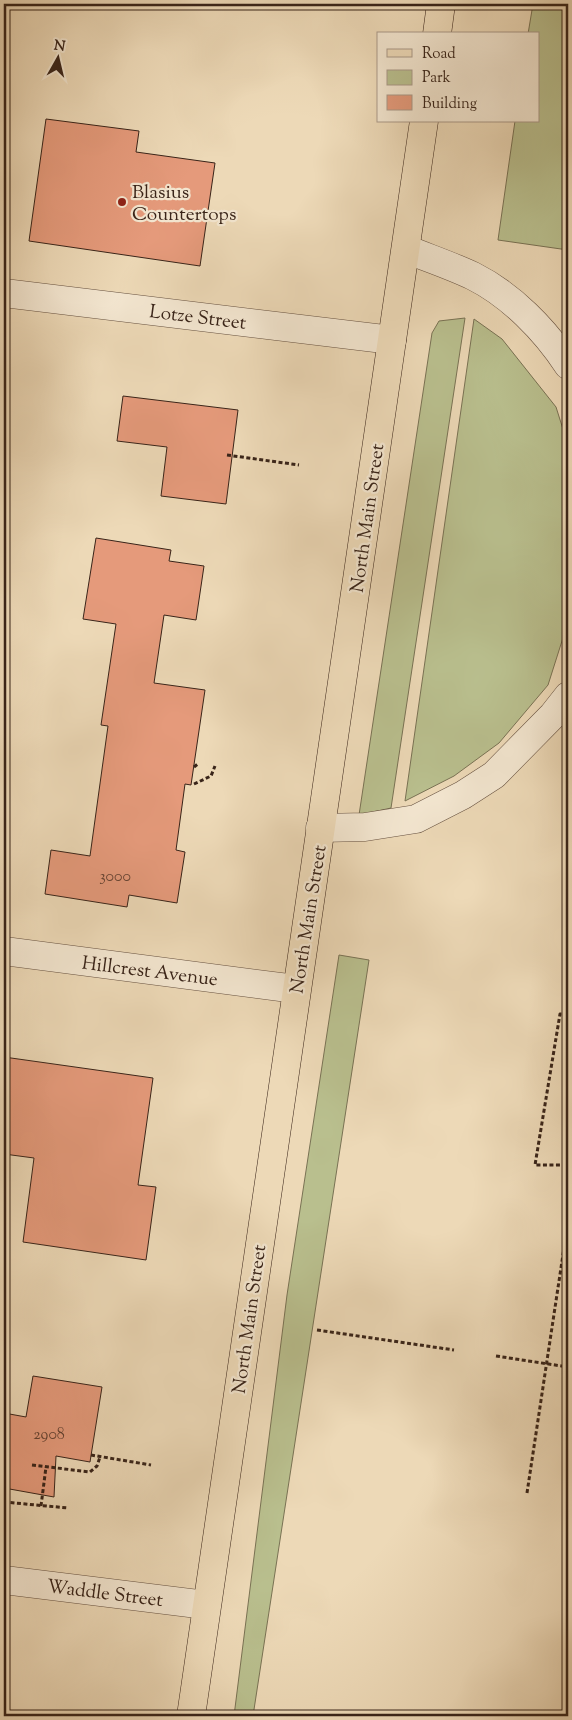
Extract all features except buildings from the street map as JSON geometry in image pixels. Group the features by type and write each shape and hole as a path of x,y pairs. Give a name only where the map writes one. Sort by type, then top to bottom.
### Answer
{"main road":[{"path":"437,32 442,4"},
{"name":"North Main Street","path":"191,1716 424,122"}],"street":[{"path":"406,249 474,276 505,297 532,321 568,364"},
{"name":"Lotze Street","path":"4,293 392,340"},
{"path":"320,828 364,827 416,819 463,795 494,775 553,715 568,696"},
{"name":"Hillcrest Avenue","path":"4,951 296,989"},
{"name":"Waddle Street","path":"4,1580 206,1605"}],"path":[{"path":"228,455 300,465"},
{"path":"194,767 200,764"},
{"path":"194,784 211,776 215,766"},
{"path":"568,1014 560,1014 535,1164 568,1165"},
{"path":"527,1493 564,1248"},
{"path":"317,1330 454,1350"},
{"path":"496,1356 568,1367"},
{"path":"91,1455 151,1465"},
{"path":"32,1465 90,1472 97,1466 100,1456"},
{"path":"41,1506 46,1467"},
{"path":"4,1502 68,1508"}],"green space":[{"path":"533,4 568,4 568,250 498,240 515,122 540,122 540,32 528,32"},
{"path":"465,318 391,808 359,815 432,333 439,321"},
{"path":"474,319 502,339 556,407 568,445 568,622 548,685 499,743 454,776 405,801"},
{"path":"339,955 369,960 253,1716 234,1716 287,1295"}],"place":[{"name":"Blasius Countertops","path":"122,202"}]}
